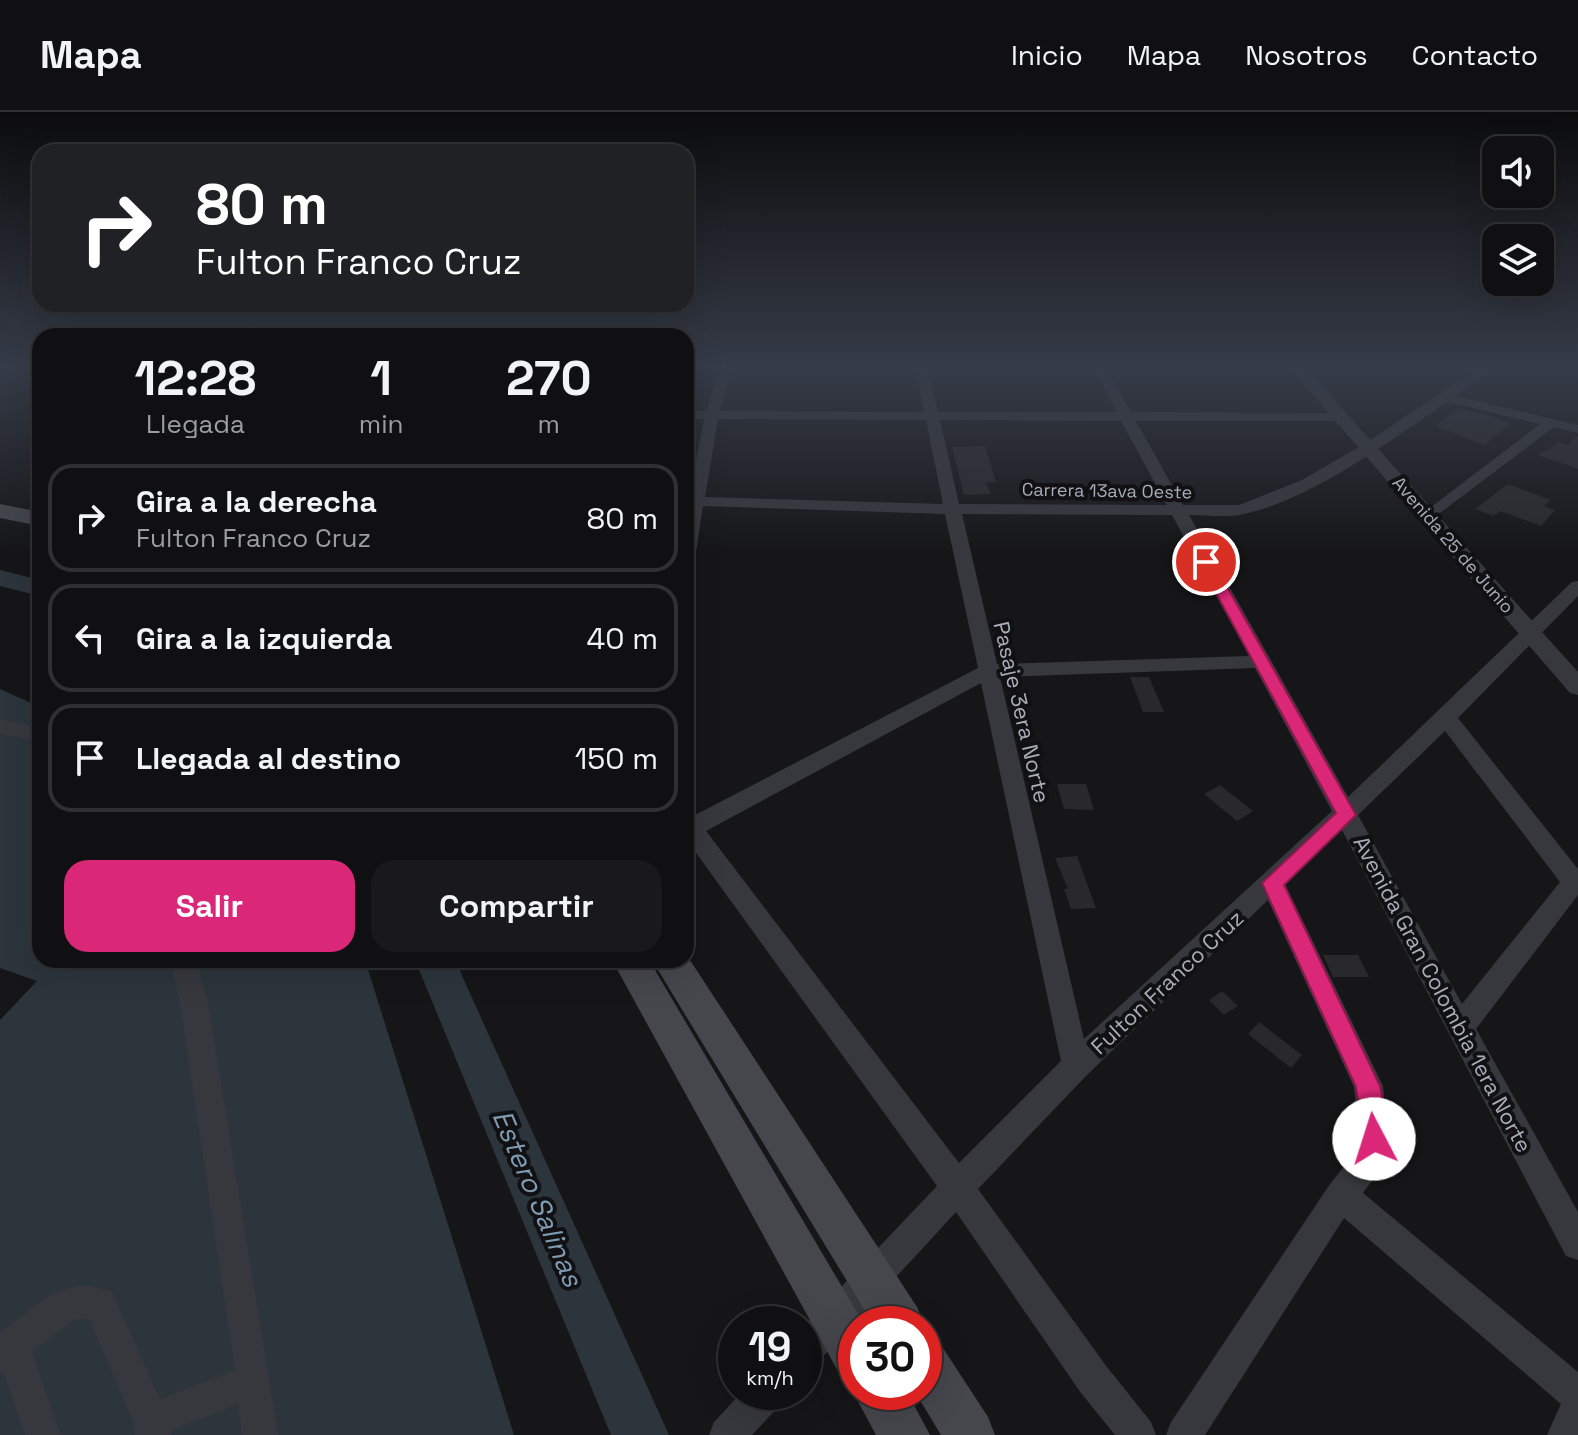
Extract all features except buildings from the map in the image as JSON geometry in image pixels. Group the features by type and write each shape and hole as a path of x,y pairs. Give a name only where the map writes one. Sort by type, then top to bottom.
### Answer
{"main road":[{"path":"0,496 32,502"},
{"path":"0,511 32,517"},
{"path":"635,968 838,1328"},
{"path":"675,968 889,1306"},
{"path":"942,1391 970,1435"},
{"path":"889,1410 905,1435"}],"street":[{"path":"694,492 709,429"},
{"name":"Pasaje 3era Norte","path":"935,429 1076,1066"},
{"name":"Avenida Gran Colombia 1era Norte","path":"1132,429 1578,1244"},
{"name":"Avenida 25 de Junio","path":"1352,429 1578,687"},
{"name":"Carrera 13ava Oeste","path":"694,501 952,509 1241,510 1280,498 1397,429"},
{"path":"1428,517 1543,429"},
{"name":"Fulton Franco Cruz","path":"822,1332 871,1277 1076,1066 1346,815 1578,586"},
{"path":"694,821 988,671 1261,662"},
{"path":"1446,717 1576,884 1461,1027"},
{"path":"0,727 32,733"},
{"path":"694,831 958,1188 1094,1380 1138,1435"},
{"path":"1184,1435 1341,1195 1366,1163 1374,1139 1368,1086 1272,883"},
{"path":"185,968 194,1003 260,1435"},
{"path":"1341,1195 1578,1395"},
{"path":"43,1435 6,1350 64,1306 81,1301 100,1304 152,1428 254,1380"},
{"path":"1565,1435 1578,1407"},
{"path":"727,1435 750,1410"}],"shaded area":[{"path":"0,689 32,703 32,968 368,968 514,1435 0,1435 0,1020 37,981 0,968"}],"waterway":[{"name":"Estero Salinas","path":"0,578 32,586"},
{"name":"Estero Salinas","path":"438,968 640,1435"}],"route":[{"path":"1206,562 1346,815 1272,883 1368,1086 1374,1139"}]}
